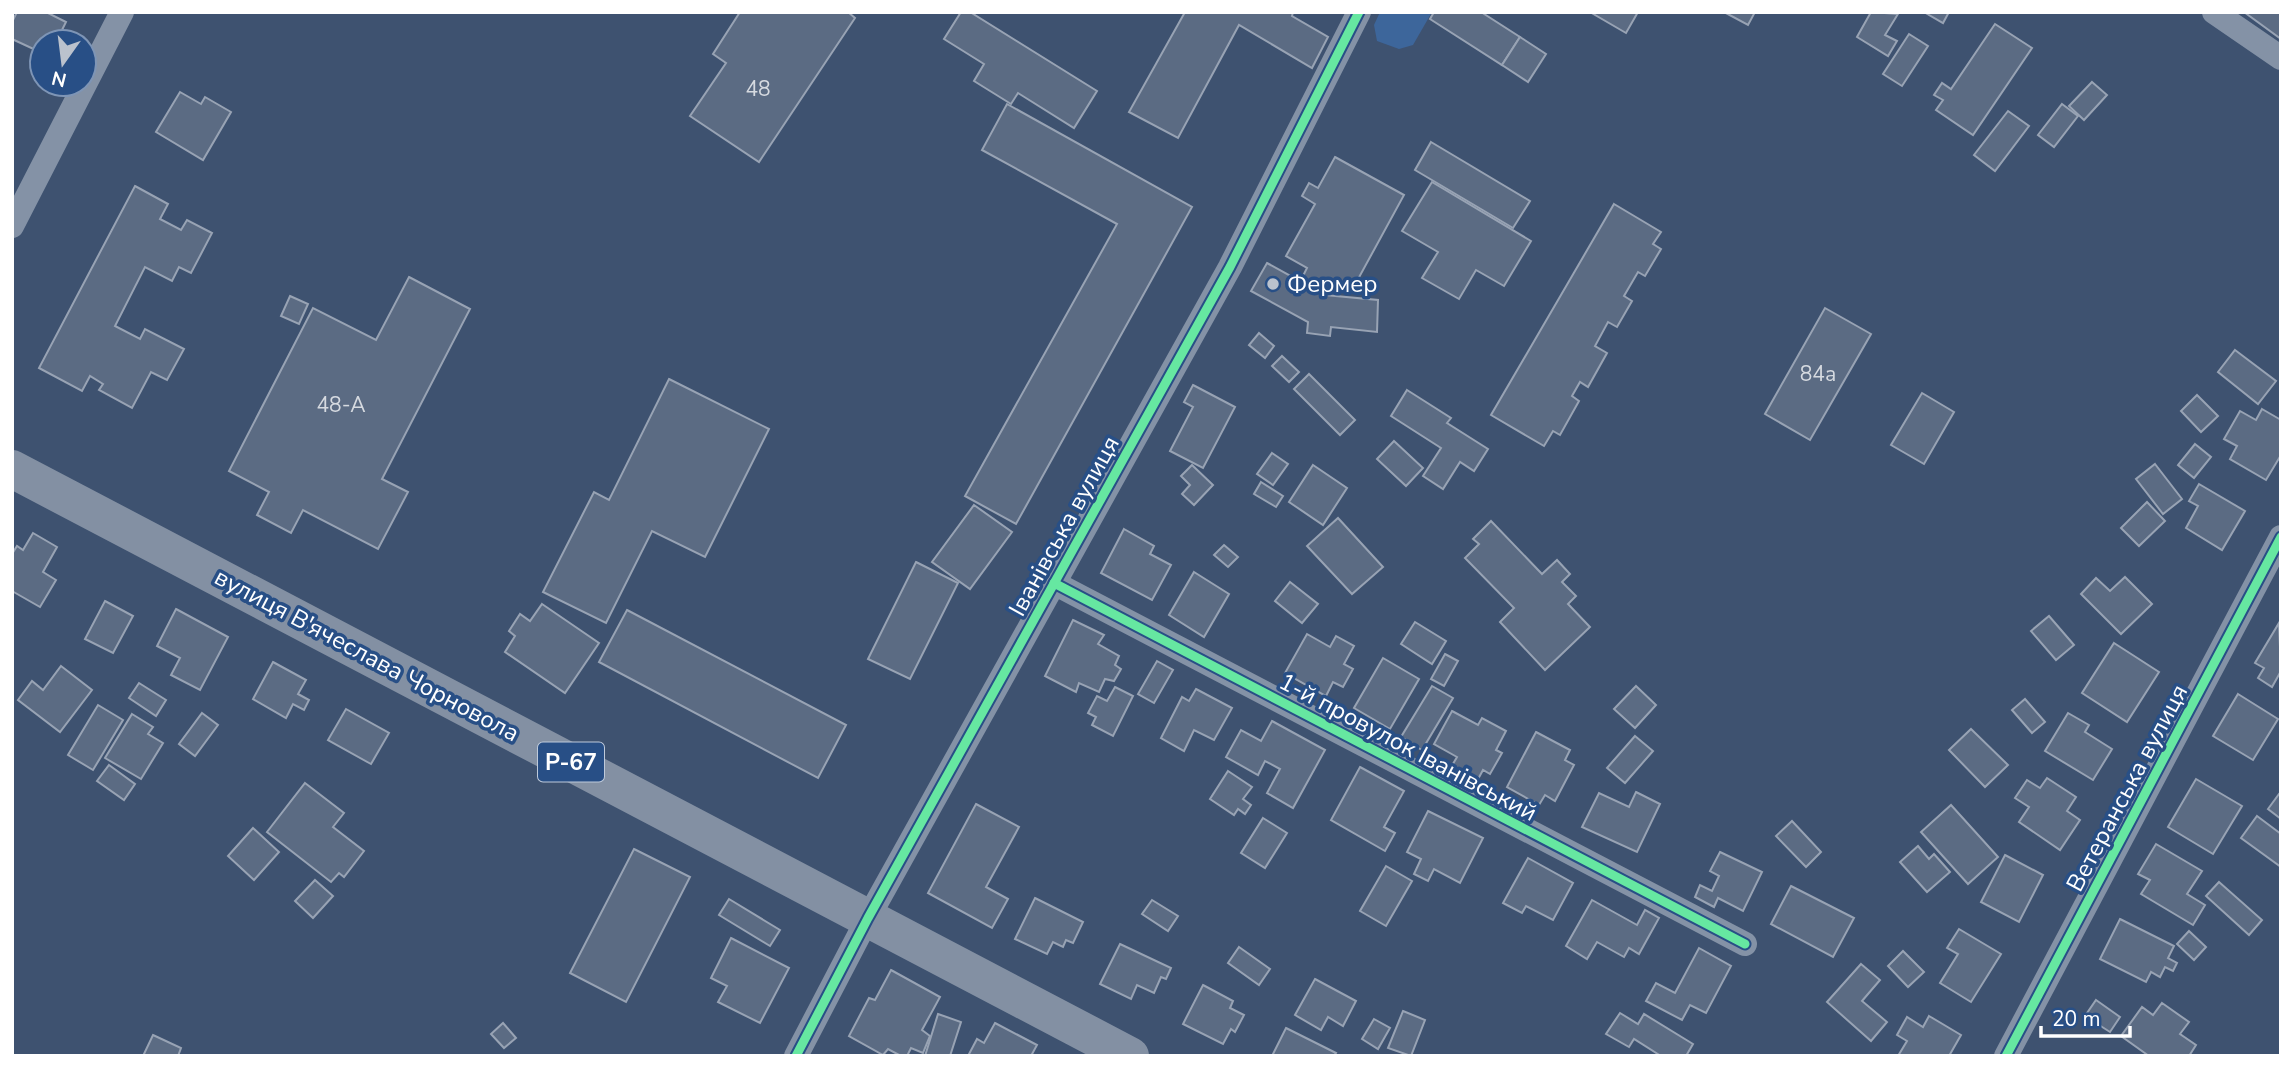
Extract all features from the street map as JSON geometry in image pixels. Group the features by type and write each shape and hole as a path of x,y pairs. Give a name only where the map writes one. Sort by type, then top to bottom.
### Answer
{"main road":[{"name":"вулиця В'ячеслава Чорновола","path":"12,469 1130,1056"}],"street":[{"path":"12,226 122,12"},
{"name":"Іванівська вулиця","path":"796,1056 868,918 1230,267 1359,12"},
{"path":"2214,12 2281,58"},
{"name":"Ветеранська вулиця","path":"2006,1056 2281,537"},
{"name":"1-й провулок Іванівський","path":"1054,583 1745,944"}],"shaded area":[{"path":"1380,12 1432,12 1413,45 1399,49 1377,41 1374,25"}],"building":[{"path":"17,12 46,12 66,22 63,28 28,28 28,46 12,39 12,22"},
{"path":"740,12 848,12 855,18 759,162 690,116 726,63 713,54"},
{"path":"961,12 970,12 1097,91 1074,128 1018,93 1011,104 974,81 984,64 944,39"},
{"path":"1185,12 1293,12 1292,16 1328,37 1312,68 1239,25 1178,138 1129,112"},
{"path":"1434,12 1481,12 1520,37 1502,65 1430,19"},
{"path":"1590,12 1638,12 1626,33"},
{"path":"1724,12 1755,12 1748,25"},
{"path":"1871,12 1898,14 1885,35 1897,41 1888,56 1857,37"},
{"path":"1924,12 1949,12 1943,23"},
{"path":"2244,12 2281,12 2281,39"},
{"path":"1995,24 2032,48 1973,135 1936,110 1943,100 1934,95 1942,83 1951,89"},
{"path":"1909,34 1928,46 1902,86 1883,74"},
{"path":"1520,37 1546,54 1528,82 1502,65"},
{"path":"2092,82 2107,95 2084,120 2069,106"},
{"path":"180,92 201,104 205,97 231,112 203,160 156,132"},
{"path":"1007,104 1192,207 1016,524 965,496 1117,224 982,150"},
{"path":"2062,104 2078,116 2054,147 2038,135"},
{"path":"2008,111 2029,126 1995,171 1974,155"},
{"path":"1431,142 1530,201 1513,228 1415,170"},
{"path":"1335,157 1404,195 1351,292 1334,283 1329,292 1302,278 1307,268 1286,256 1315,204 1302,196 1309,183 1318,188"},
{"path":"1432,182 1531,241 1504,286 1476,270 1459,299 1422,278 1438,252 1402,231"},
{"path":"135,186 168,204 160,219 181,230 187,220 212,233 191,273 179,267 172,281 145,267 115,326 140,339 145,329 184,349 167,380 151,372 132,408 99,390 103,384 90,376 82,391 39,368"},
{"path":"1614,204 1661,232 1653,244 1661,249 1645,276 1638,272 1624,296 1632,301 1617,327 1608,322 1595,346 1607,353 1588,387 1580,382 1572,396 1579,401 1560,435 1553,431 1544,446 1491,415"},
{"path":"1267,263 1325,295 1378,300 1377,332 1331,327 1330,336 1307,333 1308,322 1251,291"},
{"path":"409,277 470,309 382,479 408,492 378,549 303,510 291,533 257,515 269,492 229,471 313,308 376,340"},
{"path":"290,296 308,304 299,324 281,316"},
{"path":"1825,308 1871,334 1810,440 1765,414"},
{"path":"1259,333 1274,346 1265,358 1249,345"},
{"path":"2235,350 2276,381 2258,404 2218,372"},
{"path":"1282,356 1299,372 1289,382 1272,366"},
{"path":"1309,374 1355,420 1340,435 1294,389"},
{"path":"669,379 769,429 705,557 652,531 606,623 543,592 594,492 609,500"},
{"path":"1193,385 1235,407 1203,468 1170,451 1193,407 1184,402"},
{"path":"1407,390 1451,418 1447,423 1488,449 1474,471 1460,462 1443,489 1423,476 1441,448 1391,416"},
{"path":"1922,393 1954,412 1924,464 1891,445"},
{"path":"2197,395 2218,416 2201,432 2181,411"},
{"path":"2262,409 2281,420 2281,455 2266,480 2230,459 2237,446 2224,439 2240,411 2256,420"},
{"path":"1394,441 1423,468 1406,486 1377,459"},
{"path":"2195,444 2211,457 2194,478 2178,465"},
{"path":"1272,453 1288,464 1273,485 1257,474"},
{"path":"2155,464 2182,499 2163,514 2136,479"},
{"path":"1192,465 1213,485 1194,505 1182,494 1190,485 1181,476"},
{"path":"1313,465 1347,488 1323,525 1289,502"},
{"path":"1261,482 1283,496 1276,507 1254,494"},
{"path":"2199,484 2245,511 2222,550 2186,528 2198,506 2189,501"},
{"path":"2147,502 2165,521 2139,546 2121,528"},
{"path":"974,505 1012,532 970,589 932,562"},
{"path":"1338,518 1383,567 1352,594 1307,546"},
{"path":"1491,521 1542,574 1557,560 1570,574 1562,582 1576,596 1568,604 1590,627 1545,670 1500,622 1514,608 1465,558 1479,544 1473,539"},
{"path":"1124,529 1154,546 1150,554 1171,565 1152,600 1101,573"},
{"path":"33,533 57,547 43,572 56,580 40,607 12,591 12,554 17,546 23,550"},
{"path":"1224,545 1238,557 1228,567 1214,555"},
{"path":"916,562 958,583 910,679 868,659"},
{"path":"1194,572 1229,594 1204,637 1169,615"},
{"path":"2125,577 2152,604 2121,634 2081,594 2096,578 2110,591"},
{"path":"1290,582 1318,604 1302,623 1275,601"},
{"path":"105,601 133,616 113,653 85,639"},
{"path":"542,604 599,643 565,693 505,652 515,636 509,631 520,614 530,621"},
{"path":"176,609 228,637 200,690 171,675 180,658 157,646"},
{"path":"627,610 846,725 818,778 599,662"},
{"path":"2049,616 2074,645 2056,660 2031,631"},
{"path":"1073,620 1104,635 1098,644 1119,656 1115,665 1121,669 1114,681 1105,679 1099,692 1079,683 1076,692 1045,676"},
{"path":"1415,622 1446,641 1432,664 1401,644"},
{"path":"2279,623 2281,671 2272,687 2258,678 2264,668 2255,663"},
{"path":"1307,634 1330,647 1336,636 1354,646 1344,664 1353,669 1343,687 1333,682 1326,696 1285,673"},
{"path":"2114,643 2159,672 2127,722 2082,693"},
{"path":"1445,654 1458,661 1444,686 1431,679"},
{"path":"1383,658 1419,679 1390,729 1354,708"},
{"path":"1157,661 1173,670 1154,703 1138,694"},
{"path":"273,662 306,680 298,694 309,700 304,710 293,704 286,718 253,699"},
{"path":"61,666 92,690 60,732 18,700 32,681 43,690"},
{"path":"139,683 166,700 156,716 129,698"},
{"path":"1432,686 1453,698 1422,750 1401,737"},
{"path":"1636,686 1656,705 1635,728 1614,709"},
{"path":"1115,687 1133,696 1113,736 1092,725 1096,717 1088,713 1097,696 1107,701"},
{"path":"1196,689 1232,708 1214,740 1194,730 1184,751 1161,738 1182,697 1189,701"},
{"path":"2238,694 2278,719 2253,760 2213,736"},
{"path":"2025,699 2045,722 2032,733 2012,710"},
{"path":"98,705 123,720 93,770 68,755"},
{"path":"346,709 389,733 371,764 328,740"},
{"path":"1452,711 1478,725 1482,718 1506,731 1496,750 1502,753 1490,774 1483,770 1476,783 1450,769 1457,757 1434,744"},
{"path":"202,713 218,725 195,756 179,744"},
{"path":"2068,713 2089,725 2085,732 2112,749 2093,780 2045,751"},
{"path":"132,714 153,727 148,734 163,743 141,779 105,758"},
{"path":"1272,721 1325,750 1293,808 1267,793 1280,769 1265,761 1258,775 1226,757 1241,730 1261,741"},
{"path":"1971,729 2008,765 1985,787 1949,750"},
{"path":"1536,732 1570,750 1565,760 1574,765 1555,801 1545,795 1539,805 1507,787"},
{"path":"1635,736 1653,751 1625,783 1607,768"},
{"path":"109,765 135,784 124,800 97,781"},
{"path":"1360,767 1404,791 1384,827 1395,833 1385,851 1331,820"},
{"path":"1228,771 1252,787 1243,799 1251,805 1245,814 1238,809 1234,815 1210,799"},
{"path":"2047,778 2076,797 2067,811 2080,820 2060,850 2019,822 2029,807 2015,798 2027,780 2040,788"},
{"path":"2196,779 2242,806 2213,854 2168,827"},
{"path":"305,783 344,813 333,827 364,851 344,877 339,873 331,882 267,832"},
{"path":"1636,792 1660,804 1637,852 1582,827 1599,793 1629,807"},
{"path":"2279,794 2281,795 2281,819 2268,809"},
{"path":"976,804 1019,827 986,887 1008,899 992,928 928,893"},
{"path":"1951,805 1998,857 1968,884 1921,832"},
{"path":"1428,811 1483,838 1460,883 1434,869 1428,881 1414,874 1421,859 1407,852"},
{"path":"2257,816 2281,834 2281,867 2241,838"},
{"path":"1263,818 1287,833 1265,868 1241,853"},
{"path":"1792,821 1821,852 1806,867 1776,836"},
{"path":"253,828 279,852 254,880 228,856"},
{"path":"2156,844 2202,871 2187,894 2205,905 2193,925 2141,894 2150,880 2138,874"},
{"path":"1918,846 1929,859 1934,854 1950,872 1927,892 1900,862"},
{"path":"634,849 690,877 626,1002 570,973"},
{"path":"1720,852 1762,872 1743,911 1718,898 1714,907 1695,897 1700,885 1712,891 1719,876 1710,871"},
{"path":"2005,855 2043,875 2019,922 1981,902"},
{"path":"1528,858 1573,883 1553,920 1526,906 1522,913 1503,903"},
{"path":"1386,866 1412,881 1386,926 1360,911"},
{"path":"315,880 333,896 313,918 295,901"},
{"path":"2219,882 2262,920 2249,935 2206,896"},
{"path":"1791,886 1854,918 1833,957 1771,924"},
{"path":"1035,898 1083,922 1073,943 1066,940 1063,947 1053,942 1047,954 1015,939"},
{"path":"729,899 780,930 770,946 719,915"},
{"path":"1152,900 1178,916 1168,931 1142,914"},
{"path":"1592,900 1637,925 1645,910 1659,918 1639,954 1629,948 1624,957 1597,942 1587,959 1566,946"},
{"path":"2120,919 2174,946 2168,958 2177,963 2173,971 2165,967 2160,977 2151,972 2146,982 2100,959"},
{"path":"1959,929 2001,954 1971,1002 1940,983 1958,954 1947,948"},
{"path":"2189,931 2206,947 2194,960 2177,944"},
{"path":"731,938 789,968 760,1023 718,1002 727,986 711,978"},
{"path":"1120,944 1171,968 1166,979 1161,977 1154,993 1137,985 1131,999 1100,984"},
{"path":"1239,947 1270,969 1259,985 1228,963"},
{"path":"1699,948 1731,966 1706,1013 1690,1005 1682,1020 1646,1001 1656,983 1675,993"},
{"path":"1903,951 1924,972 1908,987 1888,966"},
{"path":"1861,964 1880,980 1862,1001 1887,1022 1871,1041 1827,1002"},
{"path":"891,970 940,997 922,1030 930,1036 923,1053 911,1048 907,1056 901,1056 888,1049 883,1055 849,1036 869,998 875,1000"},
{"path":"1315,979 1356,1001 1343,1026 1328,1017 1321,1030 1295,1015"},
{"path":"1203,985 1233,1001 1230,1008 1244,1015 1235,1032 1231,1029 1223,1044 1183,1024"},
{"path":"2096,1000 2120,1017 2110,1032 2085,1016"},
{"path":"2162,1003 2189,1022 2180,1034 2196,1045 2189,1056 2149,1056 2121,1036 2142,1007 2153,1015"},
{"path":"1403,1011 1425,1020 1411,1056 1388,1048"},
{"path":"1620,1013 1638,1024 1644,1014 1693,1044 1686,1056 1661,1056 1634,1039 1629,1047 1606,1034"},
{"path":"938,1014 961,1022 950,1056 925,1056"},
{"path":"1929,1016 1961,1035 1949,1056 1898,1056 1907,1041 1897,1035 1907,1017 1923,1027"},
{"path":"1374,1019 1390,1028 1378,1049 1362,1039"},
{"path":"503,1023 516,1038 504,1048 491,1034"},
{"path":"995,1023 1037,1045 1031,1056 968,1056 977,1039 984,1043"},
{"path":"1286,1028 1336,1053 1334,1056 1272,1056"},
{"path":"153,1035 181,1048 178,1056 143,1056"}],"cycle path":[{"path":"796,1056 868,918 1230,267 1359,12"},
{"path":"2006,1056 2281,537"},
{"path":"1054,583 1745,944"}],"place":[{"name":"Фермер","path":"1273,284"}]}
